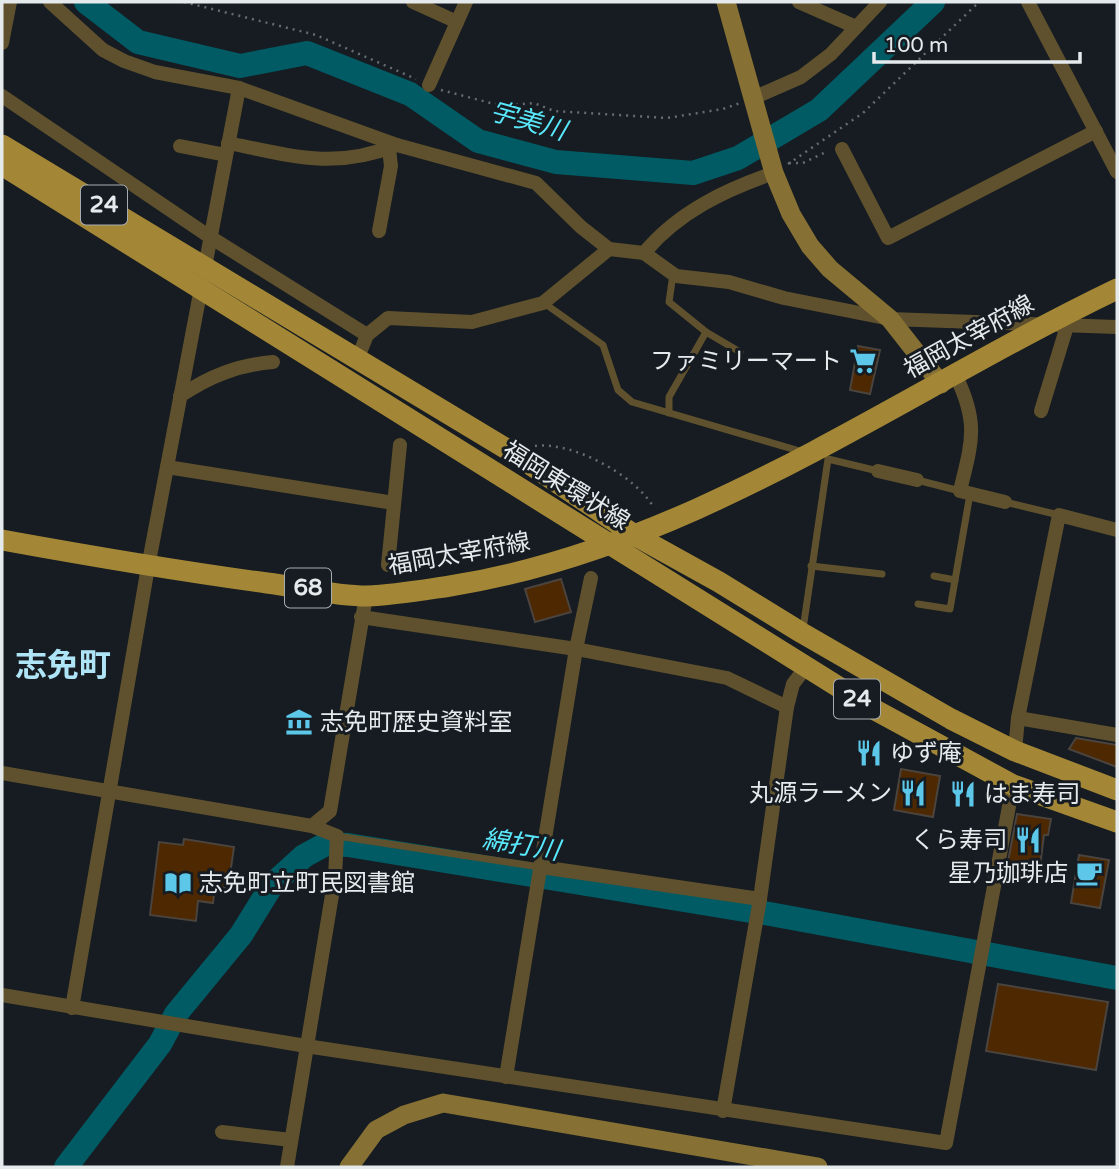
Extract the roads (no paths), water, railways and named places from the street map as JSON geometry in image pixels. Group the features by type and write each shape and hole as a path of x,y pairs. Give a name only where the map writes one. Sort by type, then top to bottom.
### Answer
{"main road":[{"name":"福岡東環状線","path":"2,145 612,546 806,667 943,749 1013,785 1117,822"},
{"name":"福岡東環状線","path":"2,165 357,360 515,455 636,536 951,719 1015,751 1117,790"},
{"name":"福岡太宰府線","path":"2,540 148,567 366,596 502,577 612,546 818,456 1042,325 1117,289"}],"street":[{"path":"2,43 10,2"},
{"path":"50,2 103,50 124,61 155,72 239,88 393,147 536,183 581,227 609,249 644,253 673,274 729,282 784,298 890,319 1117,327"},
{"path":"413,2 457,22"},
{"path":"429,85 466,2"},
{"path":"726,2 791,214 810,246 830,270 890,319 948,380 973,422 965,492 1005,502"},
{"path":"799,2 856,27"},
{"path":"755,103 801,77 831,54 880,2"},
{"path":"1028,2 1117,172"},
{"path":"72,1008 148,567 239,88"},
{"path":"2,96 211,237 367,335"},
{"path":"842,149 888,238 1096,131"},
{"path":"180,146 332,160 360,159 393,147"},
{"path":"379,232 393,147"},
{"path":"644,253 662,232 709,200 779,168"},
{"path":"357,360 367,335 388,318 472,322 543,303 609,249"},
{"path":"1041,411 1068,326"},
{"path":"180,396 205,379 229,370 273,362"},
{"path":"388,565 400,444"},
{"path":"167,467 394,503"},
{"path":"878,471 916,480"},
{"path":"1015,751 1018,719 1059,515 1117,530"},
{"path":"506,1077 576,649 591,578"},
{"path":"312,826 330,811 366,596"},
{"path":"361,617 576,649 727,678 787,707"},
{"path":"723,1111 760,899 787,707 793,684 806,667"},
{"path":"1018,719 1117,735"},
{"path":"2,773 312,826 337,836 335,877 287,1167"},
{"path":"2,995 306,1046 946,1143 1013,785"},
{"path":"541,867 760,899"},
{"path":"349,1167 376,1130 404,1115 443,1103 818,1167"},
{"path":"222,1132 291,1140"}],"lane":[{"path":"673,274 669,302 706,332 740,352"},
{"path":"543,303 603,345 618,390 632,402 878,471"},
{"path":"669,413 669,397 706,332"},
{"path":"802,634 811,565 818,456"},
{"path":"916,480 965,492 950,608 918,604"},
{"path":"1005,502 1059,515"},
{"path":"811,565 883,574"},
{"path":"934,576 955,580"},
{"path":"337,836 541,867"}],"waterway":[{"name":"宇美川","path":"86,2 138,42 240,66 307,53 410,94 478,141 556,162 693,173 738,158 819,110 933,2"},
{"name":"綿打川","path":"66,1167 160,1044 176,1014 241,935 272,885 304,856 326,844 348,845 770,914 1117,978"}],"place":[{"name":"ファミリーマート","path":"863,361"},
{"name":"志免町歴史資料室","path":"299,722"},
{"name":"ゆず庵","path":"869,753"},
{"name":"丸源ラーメン","path":"913,793"},
{"name":"はま寿司","path":"963,794"},
{"name":"くら寿司","path":"1028,840"},
{"name":"星乃珈琲店","path":"1089,873"},
{"name":"志免町立町民図書館","path":"178,883"}],"district":[{"name":"志免町","path":"63,666"}]}
